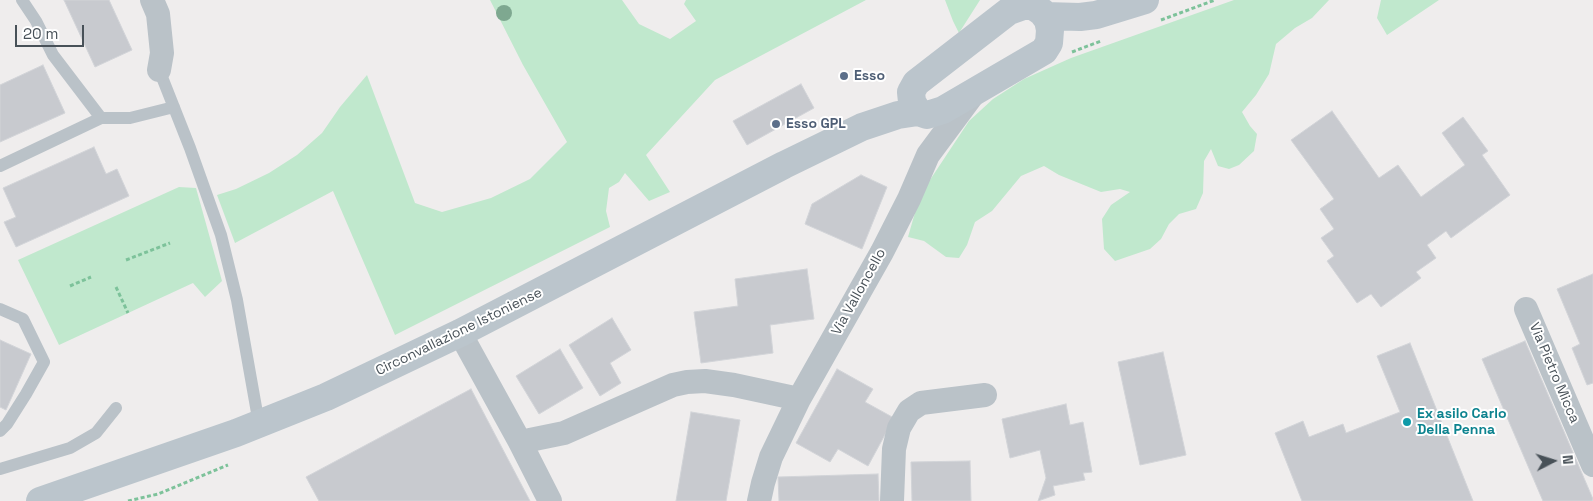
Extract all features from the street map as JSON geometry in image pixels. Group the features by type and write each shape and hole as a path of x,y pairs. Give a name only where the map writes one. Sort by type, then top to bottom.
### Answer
{"main road":[{"name":"Circonvallazione Istoniense","path":"862,127 1009,11 1023,6 1034,6 1040,9 1080,17 1112,11 1145,0"},
{"path":"1040,9 1048,20 1050,30 1049,43 1044,51"},
{"name":"Circonvallazione Istoniense","path":"40,501 260,424 326,397 460,333 784,165 862,127 898,115 918,112 928,115 943,110 1112,11"},
{"path":"916,83 911,92 912,102 918,112"}],"street":[{"path":"152,0 158,14 162,54 158,67"},
{"path":"982,31 1002,0"},
{"name":"Via Valloncello","path":"759,501 771,457 799,399 882,252 909,199 928,155 975,92"},
{"name":"Via Pietro Micca","path":"1526,309 1587,433 1593,465"},
{"path":"460,333 550,501"},
{"path":"520,442 564,433 672,385 687,382 704,381 734,385 799,399"},
{"path":"892,501 894,449 899,428 908,411 921,403 985,395"}],"lane":[{"path":"22,0 36,21 53,54 101,118"},
{"path":"158,67 221,235 237,300 260,424"},
{"path":"0,166 101,118 130,118 174,107"},
{"path":"0,309 23,319 44,362 7,424 0,431"},
{"path":"0,469 70,448 96,433 116,408"}],"path":[{"path":"126,260 170,243"},
{"path":"70,286 90,277"},
{"path":"116,287 128,313"}],"green space":[{"path":"490,0 622,0 639,24 670,39 696,21 684,4 686,0 866,0 715,80 646,155 670,192 649,201 625,173 619,182 609,188 606,211 610,227 395,335 333,191 235,243 217,195 236,189 269,173 297,155 322,133 340,107 367,75 415,203 442,212 491,198 530,179 567,142 523,65"},
{"path":"945,0 980,0 959,33 953,21"},
{"path":"1234,0 1329,0 1312,18 1295,28 1276,44 1269,74 1256,95 1242,112 1257,134 1254,151 1239,165 1229,169 1218,166 1211,149 1204,161 1203,193 1196,209 1179,214 1169,224 1161,239 1150,249 1115,261 1104,249 1102,219 1111,205 1130,192 1120,189 1101,192 1059,175 1044,166 1021,176 992,211 975,222 967,245 959,258 946,257 924,241 908,237 920,195 969,121 993,99 1024,79 1071,58"},
{"path":"1381,0 1439,0 1387,35 1377,18"},
{"path":"179,187 196,188 222,281 205,297 193,283 59,345 18,260"}],"building":[{"path":"64,0 109,0 132,50 95,67"},
{"path":"43,65 65,113 0,142 0,85"},
{"path":"801,84 814,108 747,145 733,121"},
{"path":"1332,111 1379,178 1398,165 1421,197 1465,165 1442,133 1463,117 1488,151 1482,155 1510,195 1451,238 1446,231 1427,245 1436,258 1416,272 1421,278 1381,307 1371,294 1357,303 1327,261 1334,256 1321,238 1334,229 1320,209 1334,199 1291,140"},
{"path":"94,147 106,174 117,169 129,196 16,247 4,222 16,217 3,188"},
{"path":"861,175 887,187 862,249 805,224 812,204"},
{"path":"807,269 814,319 770,325 773,353 701,363 694,312 738,306 735,279"},
{"path":"1593,274 1593,383 1587,385 1572,348 1580,344 1557,289"},
{"path":"612,318 631,350 610,363 621,383 600,396 569,345"},
{"path":"0,340 31,354 6,410 0,407"},
{"path":"1525,341 1593,499 1592,501 1543,501 1482,359"},
{"name":"Ex asilo Carlo Della Penna","path":"1410,343 1473,501 1302,501 1275,433 1303,421 1309,437 1343,424 1346,433 1400,412 1377,356"},
{"path":"560,349 583,388 539,414 516,376"},
{"path":"1163,352 1186,455 1140,465 1118,362"},
{"path":"837,369 873,389 865,402 894,418 868,466 838,449 830,462 796,443"},
{"path":"471,389 530,501 319,501 306,477"},
{"path":"1066,404 1070,425 1083,422 1092,472 1083,473 1085,480 1053,486 1055,495 1038,501 1046,478 1040,450 1010,458 1002,419"},
{"path":"691,412 740,420 726,501 676,501"},
{"path":"970,461 971,501 912,501 911,462"},
{"path":"878,474 879,501 779,501 778,477"}],"place":[{"name":"Esso","path":"844,76"},
{"name":"Esso GPL","path":"776,124"},
{"name":"Ex asilo Carlo Della Penna","path":"1407,422"}]}
